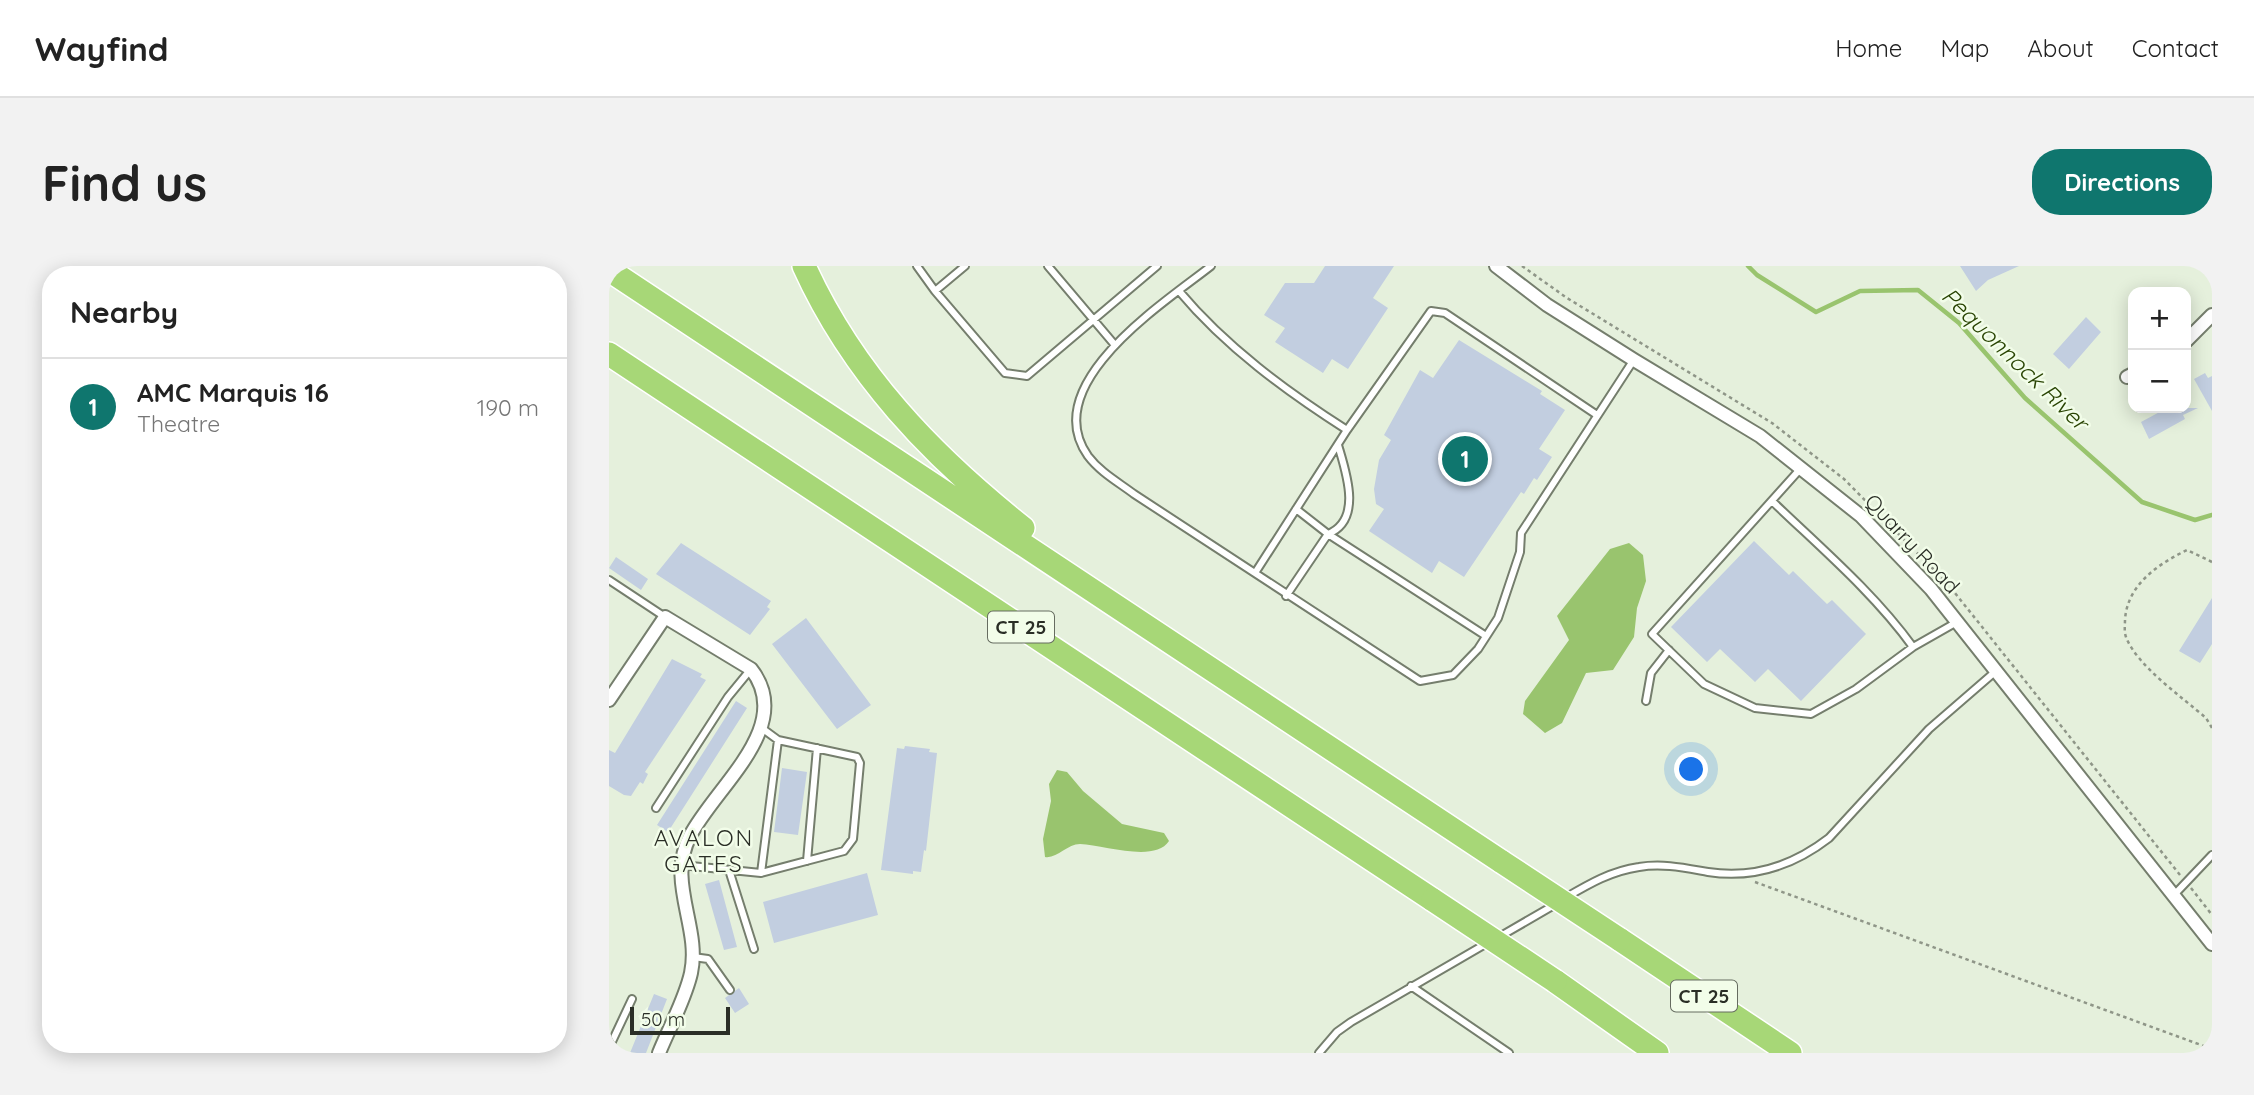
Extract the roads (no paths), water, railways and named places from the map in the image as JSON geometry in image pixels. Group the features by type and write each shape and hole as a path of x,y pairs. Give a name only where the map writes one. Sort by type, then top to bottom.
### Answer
{"highway":[{"path":"804,266 854,355 915,433 982,496 1143,624"},
{"name":"CT 25","path":"609,270 1790,1053"},
{"name":"CT 25","path":"609,354 1556,981 1657,1053"},
{"path":"609,372 807,485"}],"street":[{"name":"Quarry Road","path":"1496,266 1547,304 1760,436 1803,467 1869,524 1957,622 2212,944"},
{"path":"2191,336 2212,316"},
{"path":"609,700 665,617 751,669 759,678 767,705 763,729 689,837 680,880 691,973 659,1053"}],"lane":[{"path":"916,266 1005,373 1027,376 1157,266"},
{"path":"935,291 965,266"},
{"path":"1048,266 1114,344"},
{"path":"1211,266 1114,344 1082,390 1076,419 1079,438 1088,455 1103,471 1134,494 1286,596 1420,681 1453,675 1486,636 1498,618 1510,586 1520,552 1521,533 1634,360"},
{"path":"1179,291 1203,319 1231,345 1288,390 1347,430"},
{"path":"1255,573 1347,430 1431,311 1445,313 1597,415"},
{"path":"1286,596 1328,534 1339,529 1346,519 1349,494 1338,445"},
{"path":"1803,467 1652,634 1704,684 1755,708 1811,714 1856,689 1913,647 1957,622"},
{"path":"1773,502 1879,606 1913,647"},
{"path":"1296,509 1328,534 1486,636"},
{"path":"609,580 665,617"},
{"path":"1646,701 1651,673 1669,650"},
{"path":"656,808 728,697 751,669"},
{"path":"1319,1053 1344,1027 1606,874 1661,866 1731,874 1789,863 1819,845 1937,720 1996,670"},
{"path":"681,865 761,873 844,851 853,839 860,763 857,757 778,740 763,729"},
{"path":"761,873 778,740"},
{"path":"807,861 817,748"},
{"path":"2174,895 2212,855"},
{"path":"729,870 754,949"},
{"path":"691,957 708,959 730,990"},
{"path":"1411,986 1509,1053"},
{"path":"609,1048 632,999"}],"waterway":[{"name":"Pequonnock River","path":"1748,266 1757,275 1816,312 1860,291 1918,290 1959,323 2025,398 2142,502 2195,520 2212,515"}],"place":[{"name":"AMC Marquis 16","path":"1465,459"}],"district":[{"name":"AVALON GATES","path":"704,851"}]}
